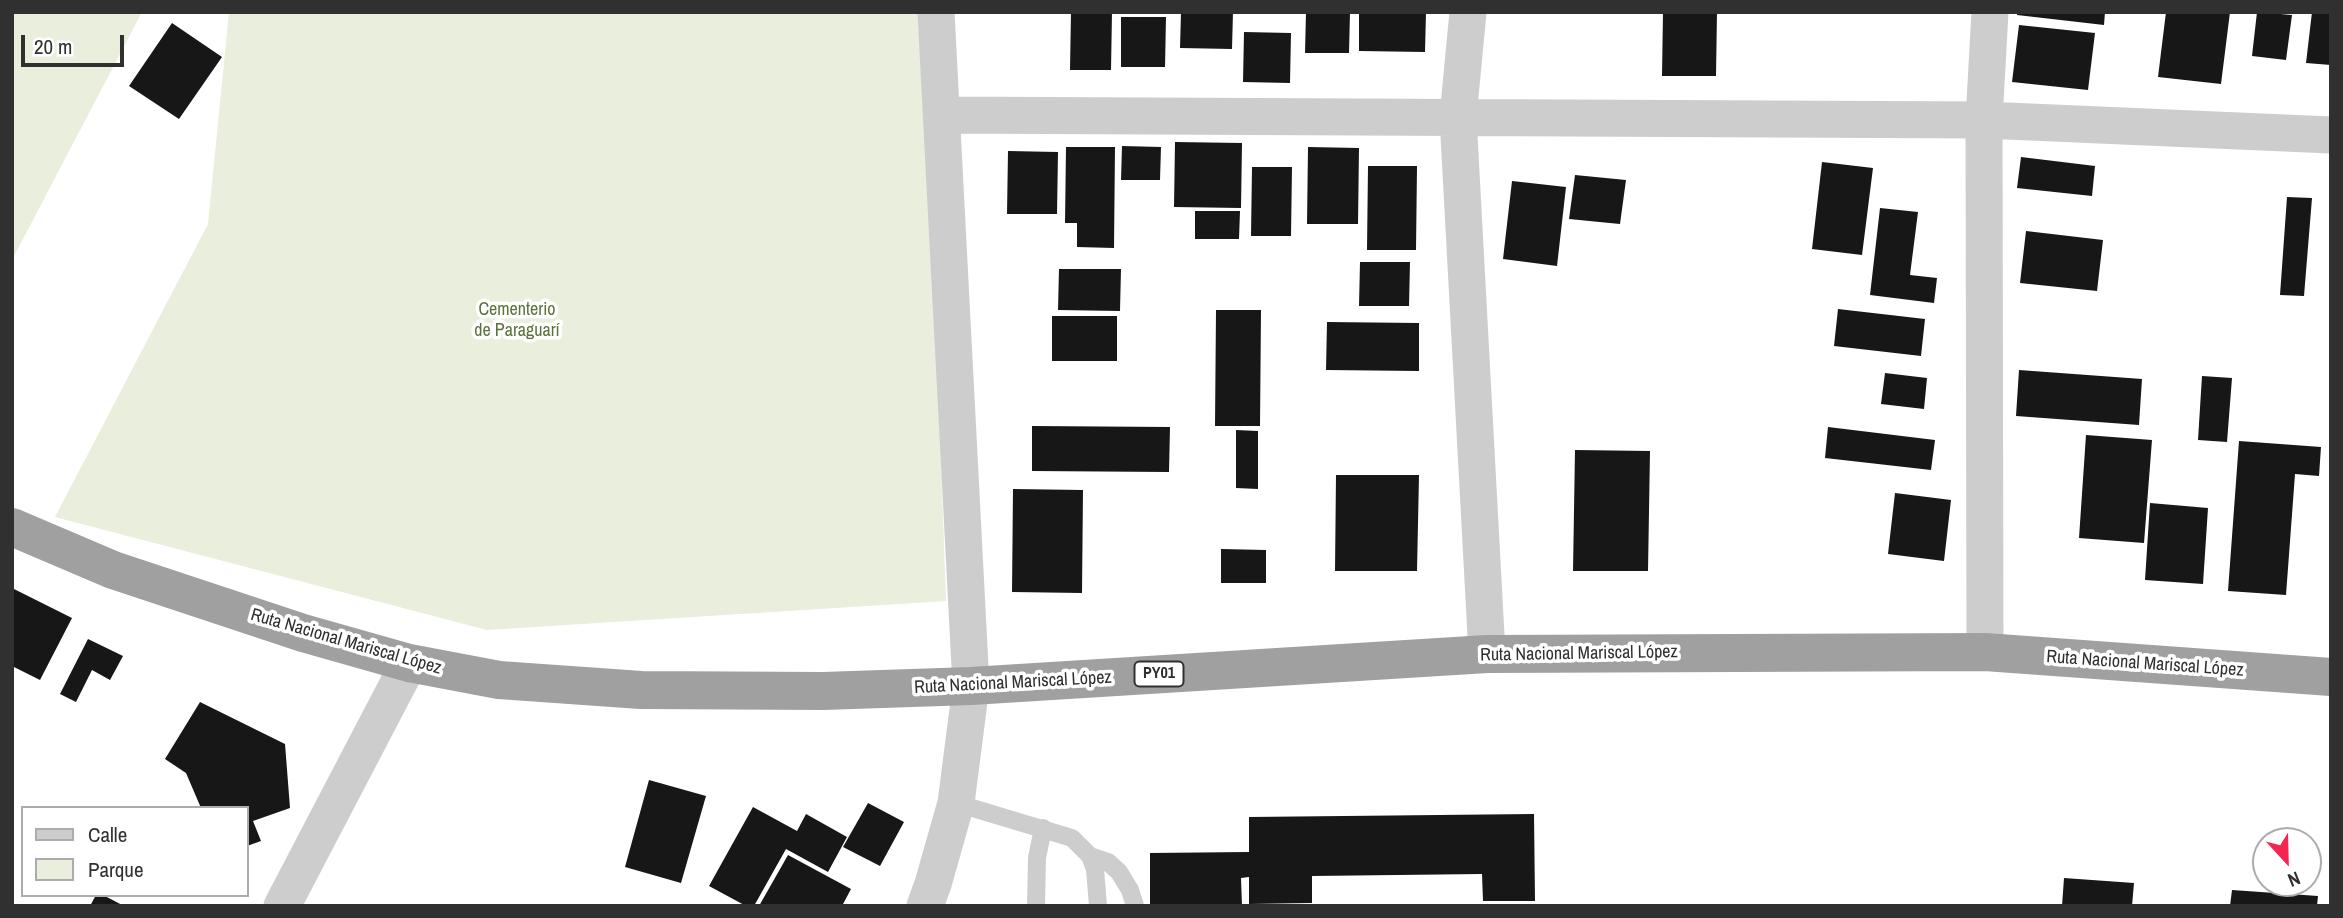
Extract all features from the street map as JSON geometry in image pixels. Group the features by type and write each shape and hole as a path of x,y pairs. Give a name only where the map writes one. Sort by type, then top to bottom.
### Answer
{"highway":[{"name":"Ruta Nacional Mariscal López","path":"12,527 113,569 303,633 409,663 499,680 641,690 823,691 971,686 1487,654 1985,652 2331,677"}],"street":[{"path":"925,906 956,803 971,686 936,12"},
{"path":"1468,12 1458,117 1487,654"},
{"path":"1985,652 1984,120 1990,12"},
{"path":"942,115 1984,120 2331,135"},
{"path":"282,906 409,663"}],"lane":[{"path":"956,803 1072,838 1090,856 1097,876 1098,906"},
{"path":"1036,906 1037,858 1043,828"},
{"path":"1090,856 1108,862 1119,872 1130,890 1135,906"}],"green space":[{"path":"12,12 142,12 12,260"},
{"name":"Cementerio de Paraguarí","path":"229,12 925,12 946,601 487,630 55,517 208,224"}],"building":[{"path":"1071,12 1112,12 1111,70 1070,70"},
{"path":"1181,12 1233,12 1232,49 1180,48"},
{"path":"1306,12 1350,12 1349,53 1305,53"},
{"path":"1359,12 1426,12 1425,52 1359,51"},
{"path":"1663,12 1717,12 1716,76 1662,76"},
{"path":"2017,12 2105,12 2104,25 2017,15"},
{"path":"2166,12 2230,12 2221,84 2158,77"},
{"path":"2257,12 2292,15 2286,60 2252,56"},
{"path":"2312,12 2331,12 2331,65 2306,63"},
{"path":"1121,17 1166,17 1165,67 1121,67"},
{"path":"172,23 222,57 179,119 129,86"},
{"path":"2019,25 2095,33 2088,90 2012,82"},
{"path":"1244,32 1291,33 1290,83 1243,82"},
{"path":"1175,142 1242,143 1241,208 1174,207"},
{"path":"1122,146 1161,147 1160,180 1121,180"},
{"path":"1066,147 1115,147 1114,248 1077,247 1077,223 1065,223"},
{"path":"1308,147 1359,148 1358,224 1307,224"},
{"path":"1008,151 1058,152 1057,214 1007,214"},
{"path":"2021,157 2095,166 2092,196 2017,188"},
{"path":"1822,162 1873,168 1862,255 1812,249"},
{"path":"1368,166 1417,166 1416,250 1367,250"},
{"path":"1252,167 1292,167 1291,236 1251,236"},
{"path":"1575,175 1626,180 1620,224 1569,219"},
{"path":"1512,181 1566,187 1557,266 1503,259"},
{"path":"2287,197 2312,198 2304,296 2280,295"},
{"path":"1880,208 1918,212 1910,275 1937,278 1934,303 1870,295"},
{"path":"1195,211 1240,211 1239,239 1195,239"},
{"path":"2026,231 2103,240 2097,291 2020,283"},
{"path":"1360,262 1410,262 1409,306 1359,306"},
{"path":"1059,269 1121,269 1120,311 1058,310"},
{"path":"1838,309 1925,319 1921,356 1834,346"},
{"path":"1216,310 1261,310 1260,426 1215,426"},
{"path":"1052,316 1117,316 1117,361 1052,361"},
{"path":"1327,322 1419,323 1419,371 1326,370"},
{"path":"2019,370 2142,379 2139,425 2016,416"},
{"path":"1885,373 1927,378 1924,409 1881,404"},
{"path":"2202,376 2232,378 2227,442 2198,440"},
{"path":"1032,426 1170,427 1169,472 1032,471"},
{"path":"1828,427 1935,440 1931,470 1825,458"},
{"path":"1236,430 1258,431 1258,489 1236,488"},
{"path":"2086,435 2152,440 2144,543 2079,538"},
{"path":"2239,441 2321,447 2319,476 2295,474 2286,595 2228,591"},
{"path":"1575,450 1650,451 1648,571 1573,571"},
{"path":"1336,475 1419,475 1417,571 1335,571"},
{"path":"1013,489 1083,490 1082,593 1012,592"},
{"path":"1895,493 1951,500 1944,561 1888,554"},
{"path":"2150,503 2208,508 2203,584 2145,580"},
{"path":"1221,549 1266,550 1266,583 1221,583"},
{"path":"12,588 72,618 40,680 12,666"},
{"path":"88,639 123,656 110,680 92,670 76,702 60,694"},
{"path":"200,702 285,744 290,808 253,821 261,841 248,846 248,806 200,806 186,773 165,759"},
{"path":"649,780 706,796 681,883 625,867"},
{"path":"868,803 904,822 880,866 843,847"},
{"path":"753,807 797,831 806,814 847,837 828,872 786,849 754,906 746,906 709,886"},
{"path":"1534,814 1535,901 1483,901 1482,874 1312,876 1312,903 1249,904 1249,877 1241,878 1242,906 1150,906 1150,853 1249,852 1249,817"},
{"path":"788,855 851,889 842,906 759,906"},
{"path":"2064,878 2134,883 2132,906 2062,906"},
{"path":"2232,890 2252,891 2252,897 2318,897 2317,906 2230,906"},
{"path":"95,897 107,897 124,906 90,906"}]}
